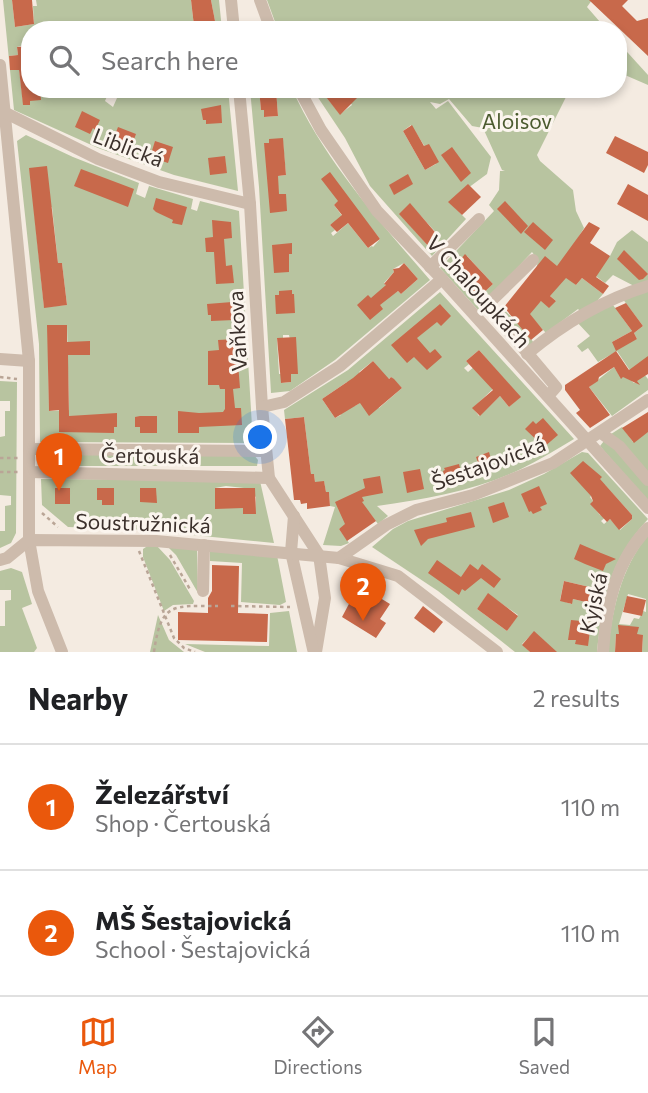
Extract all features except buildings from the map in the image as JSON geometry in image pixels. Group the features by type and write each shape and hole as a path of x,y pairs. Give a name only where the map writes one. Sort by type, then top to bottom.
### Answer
{"street":[{"path":"231,0 232,21"},
{"path":"260,0 268,21"},
{"path":"0,65 2,111 29,361 29,540 38,592 62,652"},
{"name":"Vaňkova","path":"240,98 269,478 319,555"},
{"name":"V Chaloupkách","path":"305,98 321,130 377,211 442,279 648,508"},
{"name":"Liblická","path":"2,111 109,163 159,182 250,204"},
{"path":"430,267 479,219"},
{"path":"533,260 487,305 556,387 548,396"},
{"path":"262,407 284,402 340,366 442,279"},
{"path":"527,354 558,328 583,312 648,286"},
{"path":"0,359 29,361"},
{"name":"Šestajovická","path":"340,558 386,525 416,510 473,495 553,463 648,400"},
{"path":"601,433 619,446 648,480"},
{"name":"Čertouská","path":"29,453 266,451"},
{"name":"Čertouská","path":"30,472 269,478"},
{"path":"293,516 291,552 315,652"},
{"name":"Kyjská","path":"603,652 606,617 613,586 636,541 648,528"},
{"path":"0,560 7,558 29,540"},
{"name":"Soustružnická","path":"29,540 156,541 340,558 398,576 497,652"},
{"path":"198,593 204,545"},
{"path":"315,652 326,598 319,555"}],"path":[{"path":"0,377 10,378"},
{"path":"0,458 29,453"},
{"path":"29,502 74,541"},
{"path":"135,541 174,638 184,648 195,652"},
{"path":"156,541 198,593"},
{"path":"231,606 288,608 302,601"},
{"path":"154,652 158,628 172,609 184,606 218,606"}],"green space":[{"path":"3,0 12,0 15,27 21,26 21,46 17,47 18,55 9,56 10,70"},
{"path":"36,0 191,0 193,21 34,21 33,6 37,6"},
{"path":"211,0 219,0 221,21 215,21"},
{"path":"267,0 592,0 587,7 599,21 275,21"},
{"path":"627,52 648,75 648,85 627,76"},
{"path":"10,70 19,70 23,101 30,98 106,98 105,101 113,107 117,98 229,98 238,191 174,175 98,148 14,110"},
{"path":"251,98 260,98 265,117 278,116 277,98 296,98 337,166 430,280 335,360 290,391 271,393","holes":["269,139 283,142 286,175 278,176 264,143 269,143","346,196 380,239 373,247 368,248 348,223 333,236 331,233 335,230 330,225 343,217 334,205","404,263 418,279 401,294 398,291 393,294 384,283 394,272 393,269","283,335 289,335 297,374 291,374 291,382 281,383 284,374 279,374 277,339 283,338"]},
{"name":"Aloisov","path":"318,98 327,98 340,114 352,105 350,102 354,98 566,98 537,155 540,161 573,190 576,211 584,228 573,246 610,256 617,242 632,230 648,242 648,285 636,287 613,275 605,283 581,265 574,283 576,285 582,278 603,294 597,301 580,311 578,309 546,333 533,319 522,328 534,343 529,347 498,311 502,308 517,322 541,301 556,301 534,282 538,260 532,252 478,310 440,268 494,211 489,205 499,190 500,171 505,171 502,170 483,128 472,126 449,99 440,104 430,102 436,109 448,101 491,157 487,174 449,202 466,219 432,256 370,186 345,138","holes":["411,125 436,164 425,170 403,131","410,204 440,237 430,248 400,214","467,256 493,284 479,297 453,269 461,257 464,259"]},
{"path":"26,135 139,183 136,194 145,198 149,186 193,199 191,209 197,211 200,201 239,211 253,443 40,442 39,344 17,141","holes":["52,207 58,263 62,263 67,305 44,307 34,209","48,325 67,325 69,410 49,411"]},
{"path":"648,290 648,356 643,373 648,379 648,390 612,416 589,387 614,367 621,378 626,375 634,383 637,381 617,351 598,362 588,348 582,352 577,346 590,336 576,321 613,305 632,331 612,342 637,339 634,333 643,326 622,298"},
{"path":"440,292 574,439 521,469 487,483 432,497 377,506 388,516 378,524 369,512 339,529 349,543 341,546 323,545 335,507 330,506 329,492 326,492 324,482 315,482 314,474 311,474 304,417 285,419 284,410 348,370","holes":["479,350 520,397 509,407 500,396 479,416 473,408 496,386 475,366 468,372 464,368 469,364 466,361","373,361 387,380 391,377 402,388 379,408 359,372","347,382 361,402 355,406 352,401 338,410 341,415 335,418 322,399"]},
{"path":"0,381 17,382 16,533 11,543 0,548 0,531 5,531 5,506 11,505 11,496 0,495 0,437 5,436 5,411 10,411 10,401 0,401"},
{"path":"622,427 633,442 648,429 648,502 600,446 608,436"},
{"path":"582,452 588,453 648,519 616,565 605,597 597,652 548,652 534,632 522,644 530,652 515,652 438,591 372,547 393,529 408,521 509,490","holes":["605,485 632,515 632,519 620,530 610,519 604,524 601,521 607,516 600,515 591,504 593,501 590,497","564,581 598,589 594,604 573,599 571,604 560,600","488,594 518,615 507,631 477,609"]},
{"path":"41,455 254,455 258,460 257,466 46,466 41,463"},
{"path":"41,479 257,480 260,481 274,543 131,529 130,519 123,519 123,529 68,527 42,505","holes":["215,488 244,488 256,497 255,514 243,514 243,508 216,508"]},
{"path":"648,535 648,652 642,652 643,635 616,634 615,652 608,652 619,590","holes":["628,594 646,599 646,612 643,611 639,619 634,618 630,625 619,624"]},
{"path":"149,545 157,546 170,560 194,601 193,604 173,605 164,611 143,557 143,549"},
{"path":"167,546 197,548 198,593 176,555"},
{"path":"210,550 277,555 286,602 280,605 241,602 242,563 210,561"},
{"path":"11,568 22,572 32,604 22,608 37,648 34,652 0,652 0,626 5,626 5,601 11,600 11,590 0,590 0,571"},
{"path":"289,611 297,652 205,652 185,644 269,646 270,613"},
{"path":"158,615 169,640 184,652 150,652"}],"place":[{"name":"Železářství","path":"59,491"},
{"name":"MŠ Šestajovická","path":"363,621"}]}
